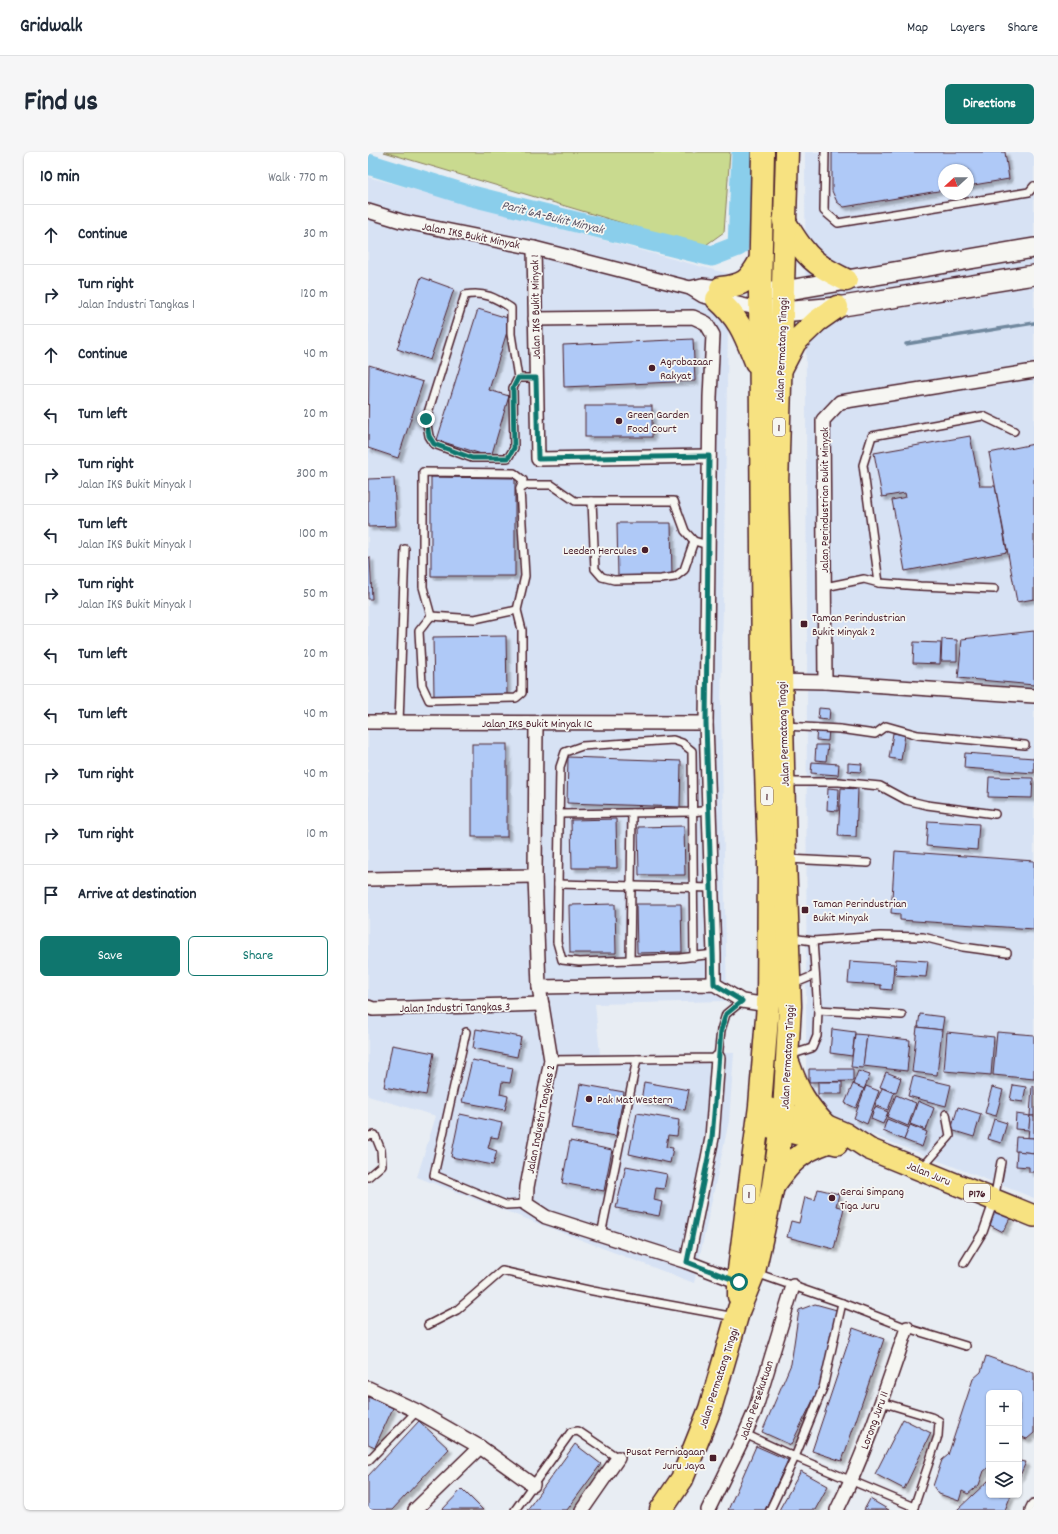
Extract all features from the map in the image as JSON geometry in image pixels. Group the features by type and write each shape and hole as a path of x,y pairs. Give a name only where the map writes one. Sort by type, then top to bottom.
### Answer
{"highway":[{"name":"Jalan Permatang Tinggi","path":"747,1277 742,1244 759,1115 768,1005 777,859 772,682 771,371 760,300 763,152"},
{"name":"Jalan Permatang Tinggi","path":"771,371 782,302 787,152"},
{"path":"784,221 803,249 815,262 846,280"},
{"path":"760,261 752,275 747,280 719,293 771,371 795,342 817,321 837,307"},
{"name":"Jalan Permatang Tinggi","path":"661,1510 682,1479 710,1409 773,1186 783,1121 790,1006 789,938 777,859"},
{"path":"773,1186 789,1164 800,1155 814,1147 826,1134 802,1098 786,1056"}],"main road":[{"path":"782,302 846,280 1034,248"},
{"path":"760,300 837,307 1034,275"},
{"name":"Jalan Juru","path":"759,1115 826,1134 846,1134 869,1149 1034,1216"}],"street":[{"name":"Jalan IKS Bukit Minyak","path":"368,211 401,221 534,248 690,288 703,296 719,293 760,300"},
{"name":"Jalan IKS Bukit Minyak 1","path":"534,248 538,459 709,456"},
{"name":"Jalan IKS Bukit Minyak","path":"719,293 760,300"},
{"path":"535,319 693,317 706,323 713,335 709,456 706,723 714,984"},
{"name":"Jalan Perindustrian Bukit Minyak","path":"826,682 823,420 840,402 1034,371"},
{"path":"772,682 826,682 1034,696"},
{"name":"Jalan IKS Bukit Minyak 1C","path":"368,722 706,723"},
{"name":"Jalan Industri Tangkas 2","path":"526,1204 527,1187 551,1060 540,987 535,876 536,723"},
{"path":"368,879 535,876"},
{"path":"540,987 714,984 742,1001 768,1005"},
{"name":"Jalan Industri Tangkas 3","path":"368,1007 373,1009 542,1004"},
{"path":"687,1262 712,1138 718,1058"},
{"path":"526,1204 546,1217 687,1262 747,1277"},
{"name":"Jalan Persekutuan","path":"708,1510 755,1411 793,1286"},
{"name":"Lorong Juru 11","path":"837,1510 852,1481 907,1328"},
{"path":"368,1388 417,1411 480,1447 533,1485"},
{"path":"415,1510 480,1447"},
{"path":"582,1510 618,1458"},
{"path":"1032,1510 1034,1506"}],"lane":[{"path":"825,152 824,211 838,223 1029,192 1034,186"},
{"path":"475,293 495,298 511,308 511,334 518,378 513,388 514,448 508,458 472,458 434,444 429,436 426,419 466,295 475,293"},
{"path":"518,378 536,378"},
{"path":"879,582 863,464 872,436 983,416 1014,431"},
{"path":"423,472 514,473 523,480 520,489 525,576 517,610 522,630 522,693 516,698 429,700 422,685 420,631 431,616 423,587 423,472"},
{"path":"520,489 527,485 552,485 575,501 674,501 685,531 694,541 708,546"},
{"path":"592,501 594,569 602,577 614,580 661,579 674,577 684,570 694,541"},
{"path":"399,723 405,549"},
{"path":"825,586 864,579 920,586 994,589"},
{"path":"431,616 475,619 517,610"},
{"path":"774,726 840,729 875,734 886,726 918,735 1025,745"},
{"path":"694,957 692,750 682,743 673,740 582,746 565,752 560,767 557,942 562,960 579,962 630,960 694,957 714,954"},
{"path":"775,781 839,782 880,786 906,800 927,805 995,814"},
{"path":"559,814 692,812 709,810"},
{"path":"630,960 632,813"},
{"path":"777,859 868,863"},
{"path":"558,884 712,888"},
{"path":"789,938 813,941 880,936 922,937 963,947 1007,953"},
{"path":"786,1056 812,1048 817,1036 818,1010 813,941"},
{"path":"789,986 815,975"},
{"path":"551,1060 718,1058 721,1030 726,1014 742,1001"},
{"path":"818,1010 902,1015"},
{"path":"466,1032 434,1175 506,1205 526,1204"},
{"path":"601,1235 637,1059"},
{"path":"921,1170 950,1136 946,1114"},
{"path":"368,1136 375,1135 381,1150 382,1165 368,1177"},
{"path":"964,1263 982,1232 994,1200 1001,1162"},
{"path":"428,1325 457,1310 502,1271 593,1291 675,1305 738,1313"},
{"path":"747,1277 793,1286 907,1328 966,1346"},
{"path":"770,1510 795,1457 823,1388 842,1303"},
{"path":"745,1434 913,1508 938,1436 939,1421 931,1417 881,1402"},
{"path":"368,1461 417,1411"},
{"path":"515,1510 571,1432 578,1431 618,1458"}],"shaded area":[{"path":"805,152 1034,152 1034,1198 827,1117 806,1082 807,650"},
{"path":"368,177 729,274 721,711 727,1001 595,1004 600,1054 734,1053 729,1121 694,1283 417,1177 436,1116 368,1096"}],"green space":[{"path":"384,152 730,152 724,232 703,247"}],"building":[{"path":"832,152 1005,152 1009,179 974,185 974,164 938,164 938,191 844,207 837,202 832,191"},
{"path":"421,277 454,289 430,360 397,349"},
{"path":"478,309 511,319 489,390 509,396 491,457 437,440"},
{"path":"693,339 695,381 564,387 563,345"},
{"path":"369,365 423,382 398,458 368,448"},
{"name":"Green Garden Food Court","path":"585,406 652,406 652,437 585,437"},
{"path":"970,436 980,486 995,486 1007,552 905,571 892,500 906,497 905,493 882,497 874,453"},
{"path":"1034,444 1034,599 1017,602 989,453"},
{"path":"431,477 515,478 515,576 431,576"},
{"path":"394,478 396,526 368,527 368,479"},
{"name":"Leeden Hercules","path":"617,523 671,523 672,577 618,578"},
{"path":"370,557 372,599 368,599 368,558"},
{"path":"1034,631 1034,685 958,678 962,639"},
{"path":"506,636 507,695 434,696 433,637"},
{"path":"942,639 957,640 957,661 941,661"},
{"path":"914,642 941,643 940,664 913,663"},
{"path":"819,708 830,709 829,720 818,719"},
{"path":"817,728 829,729 828,741 816,740"},
{"path":"893,733 905,735 901,760 889,758"},
{"path":"472,744 507,744 507,837 472,837"},
{"path":"816,745 828,745 826,761 815,760"},
{"path":"965,753 1034,758 1034,773 964,768"},
{"path":"568,757 681,761 680,807 567,803"},
{"path":"812,762 839,764 838,775 811,773"},
{"path":"848,763 862,764 861,772 848,771"},
{"path":"989,777 1033,778 1032,798 988,797"},
{"path":"828,788 839,789 838,811 827,810"},
{"path":"841,788 858,789 856,837 838,836"},
{"path":"616,819 617,868 572,868 571,820"},
{"path":"928,821 979,824 977,850 926,846"},
{"path":"684,826 685,875 639,875 638,827"},
{"path":"895,851 1034,861 1034,929 900,920 900,914 891,913"},
{"path":"615,904 616,953 570,953 569,905"},
{"path":"636,904 681,904 682,952 637,953"},
{"path":"896,959 928,961 926,977 895,975"},
{"path":"850,961 894,964 892,990 881,989 881,985 848,983"},
{"path":"920,1014 944,1017 942,1030 918,1027"},
{"path":"917,1027 942,1030 937,1075 912,1072"},
{"path":"476,1029 521,1037 517,1057 473,1048"},
{"path":"832,1029 855,1032 852,1056 830,1053"},
{"path":"947,1032 994,1037 991,1075 944,1071"},
{"path":"997,1032 1034,1035 1034,1079 993,1075"},
{"path":"855,1034 867,1035 863,1068 851,1067"},
{"path":"867,1035 910,1040 907,1071 863,1066"},
{"path":"392,1045 434,1053 426,1095 384,1087"},
{"path":"472,1060 513,1068 510,1083 502,1082 500,1094 508,1096 505,1110 462,1102"},
{"path":"809,1069 853,1069 853,1081 809,1082"},
{"path":"858,1071 870,1075 864,1089 853,1084"},
{"path":"886,1072 901,1078 896,1093 880,1087"},
{"path":"913,1076 951,1085 946,1106 908,1096"},
{"path":"644,1082 689,1090 685,1110 641,1101"},
{"path":"818,1082 842,1082 842,1094 818,1094"},
{"path":"580,1084 624,1092 616,1136 572,1129"},
{"path":"853,1084 864,1089 856,1108 845,1103"},
{"path":"1013,1085 1026,1087 1023,1102 1010,1100"},
{"path":"866,1086 879,1091 867,1124 854,1118"},
{"path":"1032,1086 1034,1086 1034,1116 1030,1116"},
{"path":"992,1087 1003,1090 996,1116 985,1113"},
{"path":"882,1088 894,1093 888,1110 875,1105"},
{"path":"896,1095 916,1103 908,1126 887,1117"},
{"path":"918,1101 934,1108 926,1130 910,1124"},
{"path":"875,1107 888,1112 883,1124 871,1119"},
{"path":"958,1107 981,1114 974,1137 951,1130"},
{"path":"637,1113 679,1120 677,1136 668,1135 666,1147 673,1148 670,1163 629,1154"},
{"path":"460,1114 502,1123 498,1138 491,1137 488,1148 497,1151 493,1165 451,1157"},
{"path":"1016,1114 1030,1116 1029,1130 1015,1129"},
{"path":"1030,1116 1034,1116 1034,1138 1028,1138"},
{"path":"887,1119 909,1128 904,1140 883,1131"},
{"path":"994,1119 1007,1123 1001,1143 988,1139"},
{"path":"910,1125 927,1132 922,1147 904,1140"},
{"path":"1016,1137 1034,1138 1034,1153 1015,1151"},
{"path":"570,1141 612,1150 604,1191 562,1183"},
{"path":"1017,1151 1034,1153 1034,1172 1029,1172 1029,1167 1016,1166"},
{"path":"626,1166 667,1174 664,1189 656,1188 654,1200 662,1202 659,1216 616,1208"},
{"path":"818,1189 839,1194 836,1206 844,1208 834,1249 787,1237 791,1221 799,1223 805,1197 815,1200"},
{"path":"995,1210 1010,1218 1003,1232 988,1224"},
{"path":"815,1304 837,1310 821,1384 791,1445 762,1432 791,1364 799,1310"},
{"path":"853,1328 884,1339 842,1461 812,1451"},
{"path":"986,1356 1034,1373 1034,1433 1027,1439 1022,1437 1022,1390 986,1390 986,1469 979,1485 968,1494 962,1491 959,1501 939,1494 933,1486 942,1460 948,1455 973,1379 981,1372"},
{"path":"368,1397 393,1408 375,1447 368,1444"},
{"path":"903,1419 931,1433 904,1489 875,1474"},
{"path":"419,1421 449,1449 392,1510 368,1510 368,1476"},
{"path":"575,1444 601,1464 567,1510 527,1510"},
{"path":"756,1446 788,1460 765,1510 728,1510"},
{"path":"1022,1461 1026,1462 1022,1471"},
{"path":"801,1471 828,1486 815,1510 779,1510"},
{"path":"986,1483 986,1498 1010,1498 1005,1510 957,1510"},
{"path":"462,1489 483,1510 442,1510"},
{"path":"870,1499 889,1510 864,1510"}],"waterway":[{"name":"Parit 6A-Bukit Minyak","path":"368,164 468,195 712,256 738,246 742,152"},
{"path":"906,344 1034,323"}],"place":[{"name":"Agrobazaar Rakyat","path":"652,368"},
{"name":"Green Garden Food Court","path":"619,421"},
{"name":"Leeden Hercules","path":"645,550"},
{"name":"Taman Perindustrian Bukit Minyak 2","path":"804,624"},
{"name":"Taman Perindustrian Bukit Minyak","path":"805,910"},
{"name":"Pak Mat Western","path":"589,1099"},
{"name":"Gerai Simpang Tiga Juru","path":"832,1198"},
{"name":"Pusat Perniagaan Juru Jaya","path":"713,1458"}],"route":[{"path":"426,419 429,436 434,444 472,458 508,458 514,448 513,388 518,378 536,378 538,459 709,456 706,723 714,984 742,1001 726,1014 721,1030 712,1138 687,1262 739,1282"}]}
